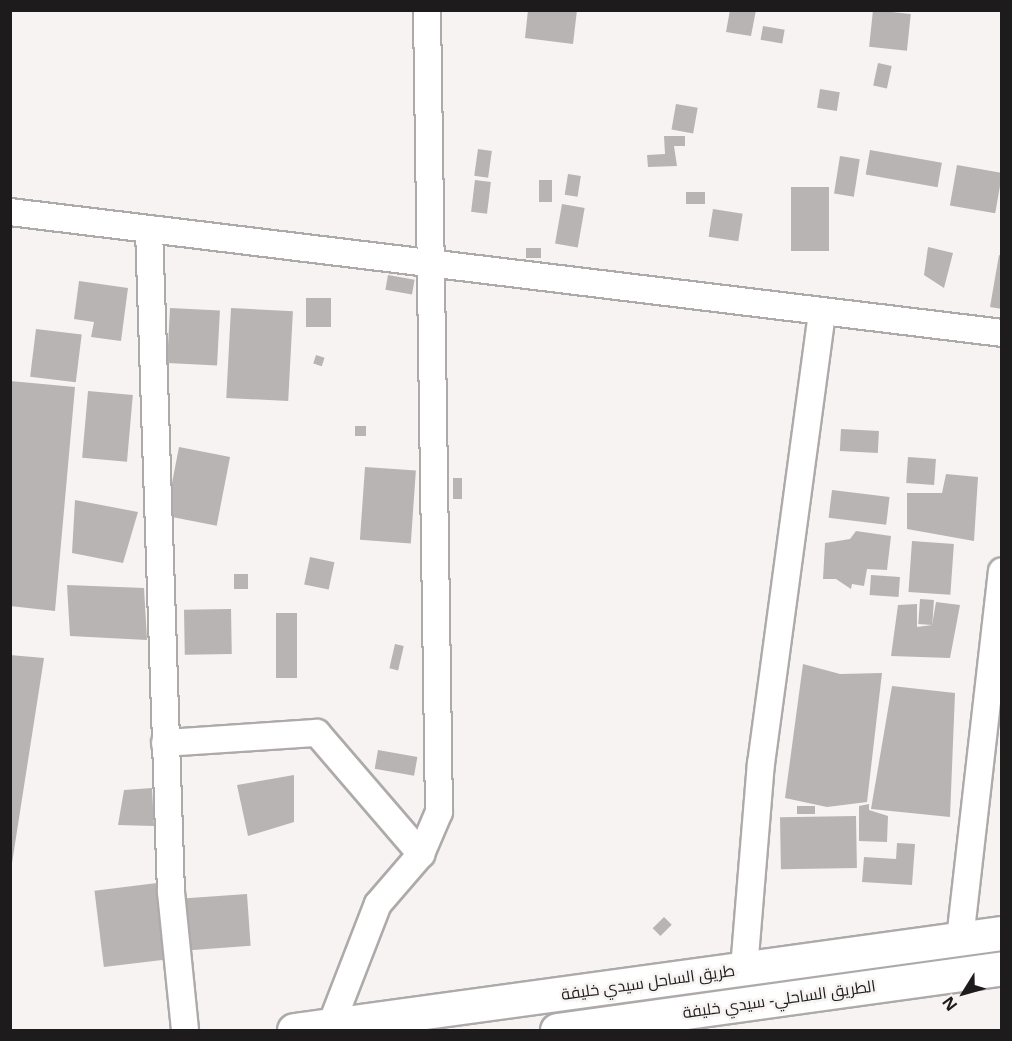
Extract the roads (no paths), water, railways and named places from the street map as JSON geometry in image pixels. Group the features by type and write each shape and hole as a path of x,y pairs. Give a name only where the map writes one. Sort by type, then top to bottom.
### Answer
{"highway":[{"name":"طريق الساحل سيدي خليفة","path":"294,1030 1002,933"},
{"name":"الطريق الساحلي- سيدي خليفة","path":"556,1030 1002,968"}],"street":[{"path":"331,1025 378,904 421,854 439,812 440,749 427,10"},
{"path":"10,212 1002,333"},
{"path":"149,229 171,892 185,1030"},
{"path":"744,969 761,764 822,312"},
{"path":"960,939 1002,571"},
{"path":"165,743 317,733 421,854"}]}
